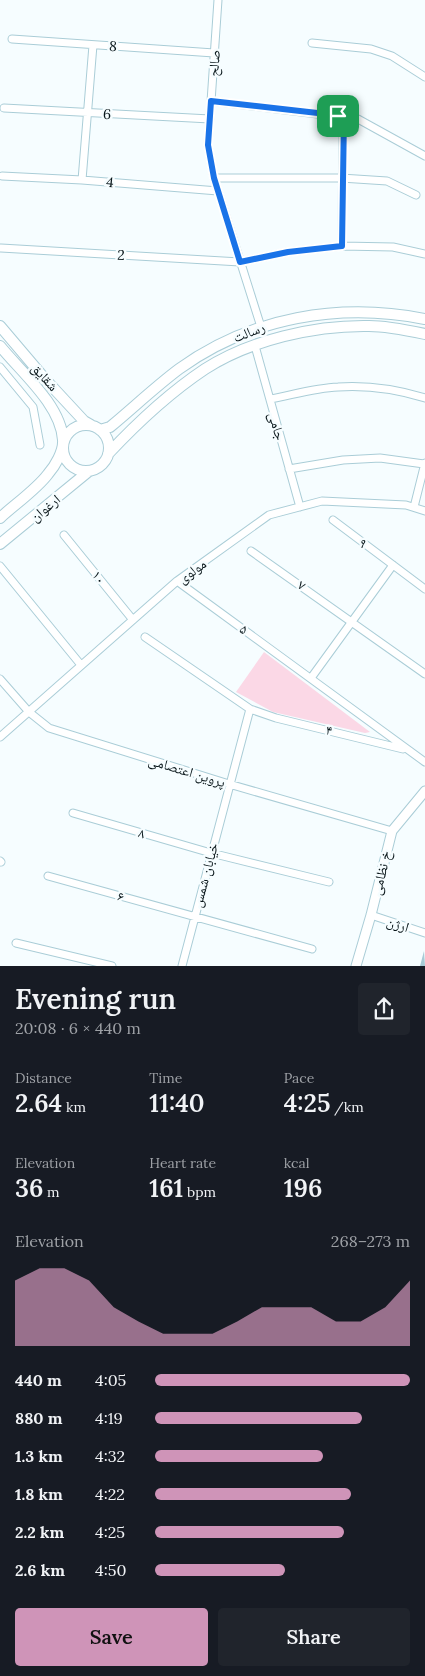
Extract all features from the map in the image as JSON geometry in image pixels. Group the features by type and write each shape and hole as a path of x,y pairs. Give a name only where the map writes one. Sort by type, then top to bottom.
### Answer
{"main road":[{"name":"رسالت","path":"96,428 110,427 157,386 201,355 225,342 261,327 291,318 340,312 400,314 425,319"},
{"name":"شقایق","path":"0,326 78,415 96,428"},
{"name":"رسالت","path":"108,454 134,426 206,368 255,346 292,334 340,326 370,326 425,334"},
{"name":"شقایق","path":"0,346 49,404 57,419 64,442"},
{"path":"83,425 96,428 106,436 109,445 104,463 98,468 89,471 80,470 72,466 66,460 63,451 64,442 68,434 74,428 83,425"},
{"name":"ارغوان","path":"0,518 47,476 56,463 64,442"},
{"name":"ارغوان","path":"0,544 89,471"}],"street":[{"name":"صالح","path":"218,0 208,145 214,178 261,327"},
{"name":"8","path":"12,40 214,53"},
{"path":"312,43 371,49 392,56 425,77"},
{"path":"82,180 93,45"},
{"path":"211,101 358,118 425,156"},
{"name":"6","path":"4,108 210,119"},
{"path":"342,246 344,116"},
{"name":"4","path":"2,176 82,180 218,191"},
{"path":"214,178 343,178 387,181 416,195"},
{"name":"2","path":"1,248 240,262 288,252 342,246 393,247 425,254"},
{"name":"جامی","path":"255,346 300,507"},
{"path":"0,367 33,407 40,445"},
{"path":"270,399 336,387 370,386 406,392 425,398"},
{"path":"289,469 343,460 380,458 425,463 414,507"},
{"name":"مولوی","path":"0,737 178,581 269,515 322,501 406,504 425,511"},
{"name":"۹","path":"333,520 393,565"},
{"name":"۱۰","path":"64,535 133,620"},
{"name":"۷","path":"251,551 352,620"},
{"path":"425,589 393,565 311,678 425,762"},
{"path":"0,566 81,665"},
{"name":"۵","path":"178,581 311,678"},
{"path":"352,620 425,674"},
{"name":"۴","path":"145,637 250,709 276,718 408,750"},
{"name":"پروین اعتصامی","path":"0,679 29,712 49,728 229,784 392,830"},
{"name":"خیابان شمس","path":"182,966 250,709"},
{"name":"خ نظامی","path":"356,966 392,830 425,791"},
{"name":"۸","path":"73,813 211,853"},
{"path":"211,853 329,882"},
{"name":"۶","path":"48,876 195,917"},
{"name":"ارژن","path":"371,915 425,933"},
{"path":"195,917 312,949"},
{"path":"16,943 112,966"}],"shaded area":[{"path":"264,652 370,732 365,733 273,712 236,692"}],"building":[{"path":"424,951 425,966 420,966"}],"route":[{"path":"211,101 338,116 344,116 342,246 288,252 240,262 214,178 208,145 211,101"}]}
